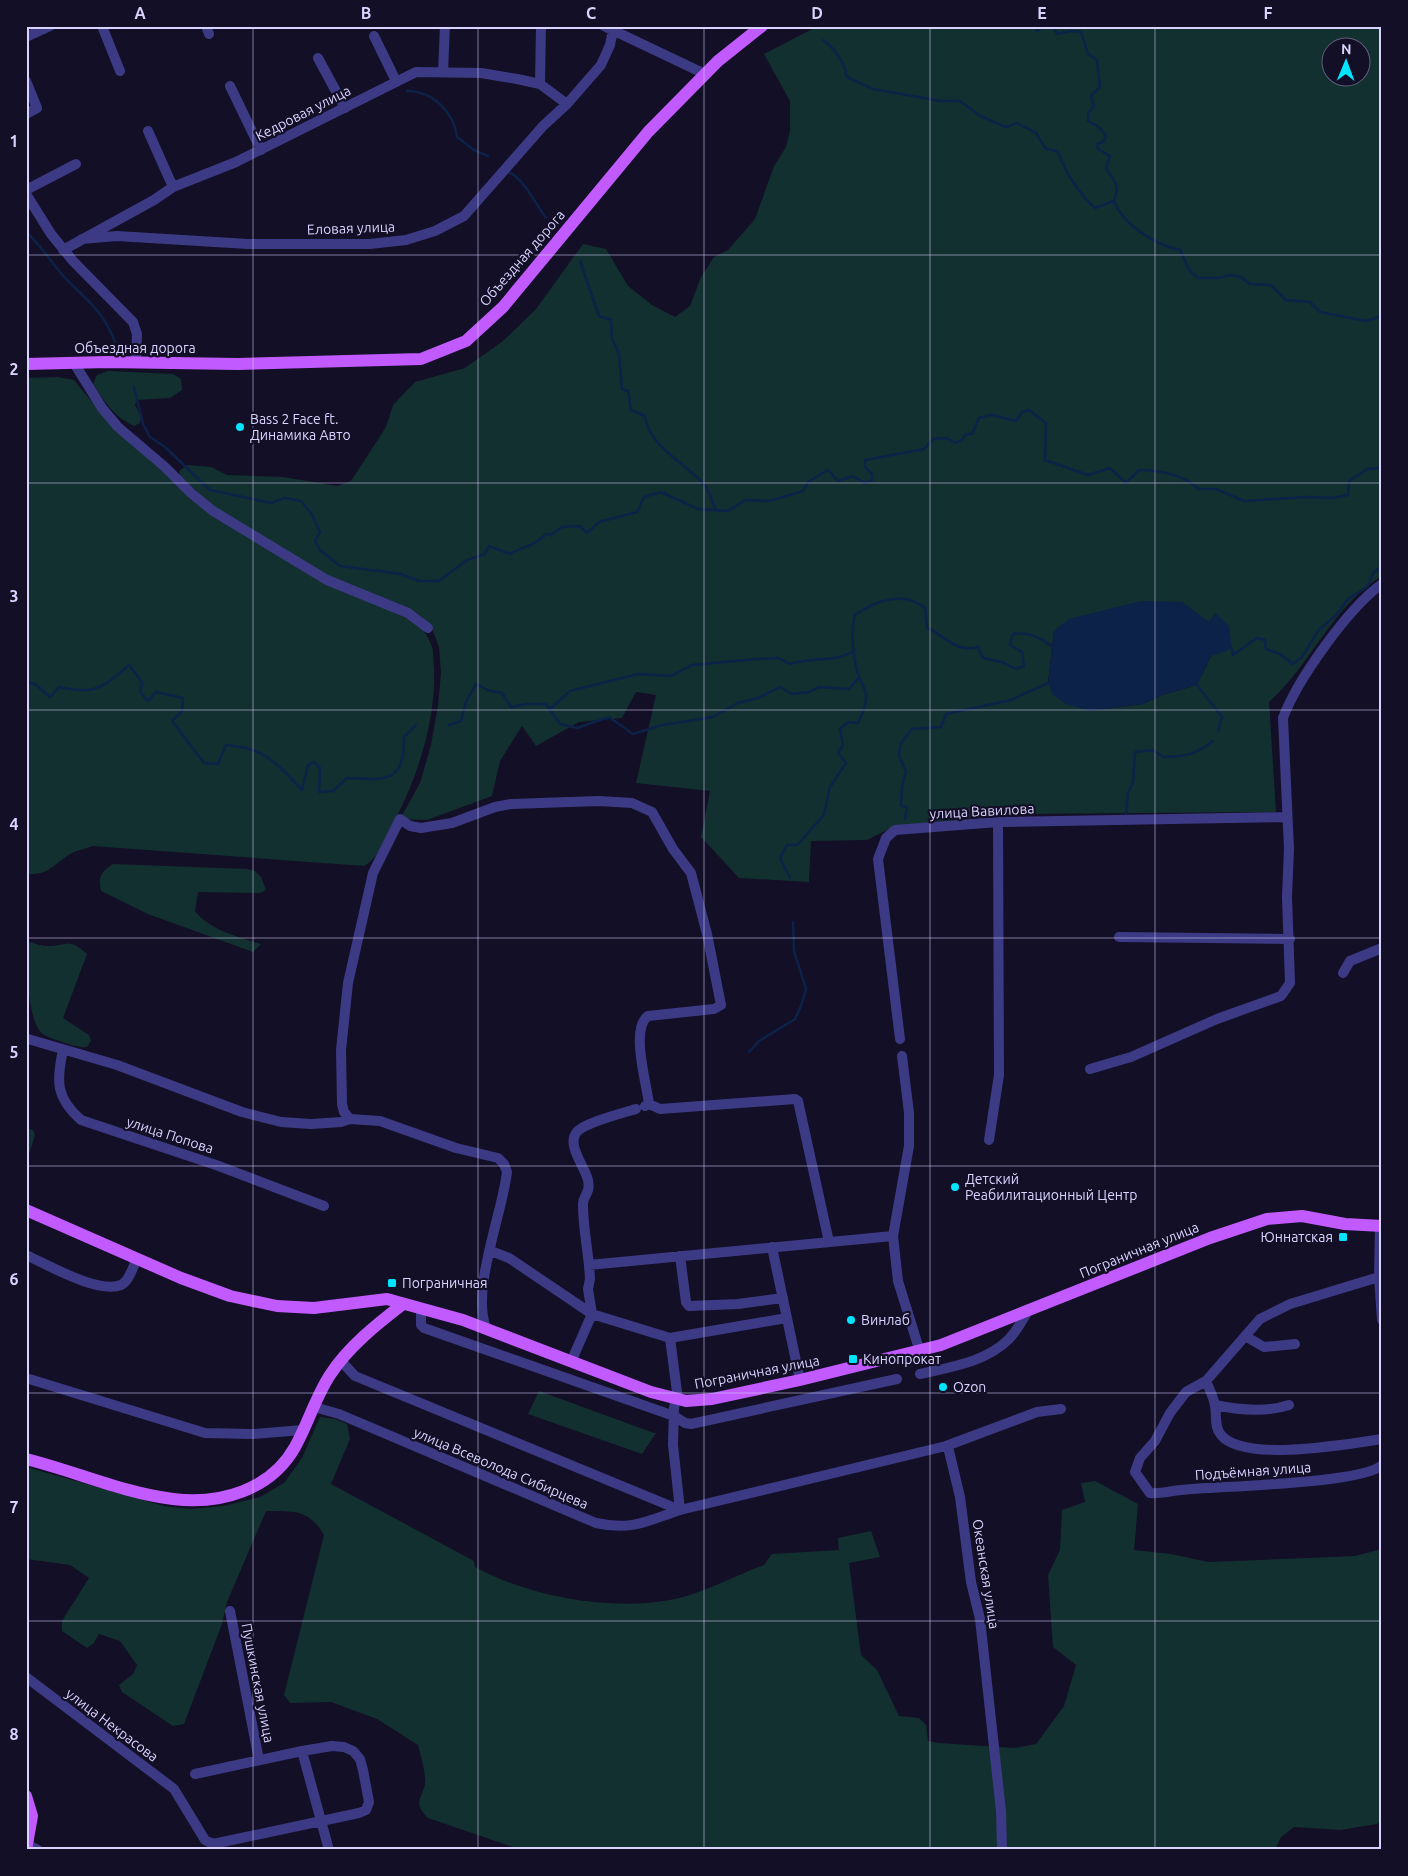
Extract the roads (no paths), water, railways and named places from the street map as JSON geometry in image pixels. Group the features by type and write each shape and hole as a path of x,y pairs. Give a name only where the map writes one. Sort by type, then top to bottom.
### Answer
{"main road":[{"name":"Объездная дорога","path":"26,364 136,362 238,364 422,359 466,341 503,307 648,132 718,61 762,26"},
{"name":"Пограничная улица","path":"26,1210 205,1287 256,1303 314,1308 379,1299 421,1308 486,1328 571,1362 676,1399 712,1399 920,1352 966,1337 1210,1238 1267,1220 1302,1216 1345,1224 1381,1226"},
{"path":"26,1459 154,1496 193,1500 210,1499 244,1491 269,1478 284,1464 330,1374 341,1361 403,1304"},
{"path":"26,1796 32,1816 31,1848"}],"street":[{"path":"26,37 50,26"},
{"path":"102,26 120,70"},
{"path":"443,72 445,26"},
{"path":"540,84 542,26"},
{"path":"608,28 705,74"},
{"name":"Еловая улица","path":"82,239 116,236 248,244 370,244 406,240 435,231 464,216 543,126 567,104 601,65 610,45 608,28"},
{"path":"374,36 396,81"},
{"path":"318,58 344,108"},
{"name":"Кедровая улица","path":"63,250 154,200 173,186 236,162 416,72 481,74 540,84 567,104"},
{"path":"26,81 37,108 26,114"},
{"path":"230,86 261,150"},
{"path":"148,132 173,186"},
{"path":"26,190 76,164"},
{"path":"26,194 63,250 88,278 133,322 137,334 136,362"},
{"path":"74,363 102,408 118,427 213,511 327,580 408,614 428,628"},
{"path":"1090,1069 1131,1057 1217,1019 1281,996 1290,983 1283,718 1295,691 1351,612 1372,591 1382,584"},
{"path":"350,1119 344,1112 342,1104 341,1050 344,1006 373,872 385,846 400,820 410,826 435,826 452,823 495,807 521,804 599,801 632,803 652,812 673,849 691,873 696,898 707,934 721,1005 714,1009 648,1016 644,1019 641,1026 640,1047 643,1106"},
{"name":"улица Вавилова","path":"900,1039 878,859 886,838 895,830 998,822 1287,817"},
{"path":"989,1140 999,1075 998,822"},
{"path":"1119,937 1290,939"},
{"path":"1343,973 1350,961 1382,948"},
{"path":"28,1039 133,1071 242,1112 281,1122 311,1124 341,1122 350,1119 380,1120 456,1148 498,1158 504,1164 507,1172 482,1299 482,1318 486,1328"},
{"name":"улица Попова","path":"63,1050 58,1071 64,1104 81,1120 216,1165 324,1206"},
{"path":"902,1056 909,1113 909,1146 893,1236 898,1281 920,1352"},
{"path":"571,1362 592,1314 588,1289 589,1265 582,1203 590,1191 588,1179 574,1146 574,1138 577,1131 585,1127 643,1106 660,1109 795,1099 798,1101 806,1133 828,1242"},
{"path":"1381,1226 1379,1277 1382,1320"},
{"path":"589,1265 893,1236"},
{"path":"772,1247 800,1380"},
{"path":"491,1251 509,1258 592,1314 670,1338 787,1318"},
{"path":"26,1255 102,1286 121,1285 126,1282 137,1259"},
{"path":"680,1256 686,1302 689,1306 738,1304 783,1298"},
{"path":"1206,1380 1260,1319 1275,1310 1379,1277"},
{"path":"421,1308 421,1325 424,1328 674,1416 685,1423 692,1424 897,1379"},
{"path":"920,1374 968,1362 993,1352 1010,1338 1029,1310"},
{"path":"1245,1336 1264,1347 1295,1344"},
{"path":"670,1338 677,1384 673,1446 680,1510"},
{"name":"улица Всеволода Сибирцева","path":"341,1361 355,1376 680,1510"},
{"path":"26,1378 205,1433 253,1434 303,1430"},
{"name":"Подъёмная улица","path":"1382,1439 1297,1449 1245,1448 1234,1445 1220,1434 1216,1424 1215,1405 1206,1380 1186,1392 1170,1414 1155,1441 1140,1458 1135,1472 1144,1488 1150,1493 1157,1494 1181,1490 1327,1479 1367,1473 1382,1465"},
{"path":"1215,1405 1238,1410 1277,1409 1289,1405"},
{"name":"улица Всеволода Сибирцева","path":"314,1407 339,1414 596,1523 617,1528 627,1527 680,1510 943,1446 1037,1412 1061,1409"},
{"name":"Океанская улица","path":"943,1446 949,1451 960,1497 971,1582 980,1619 1001,1811 1002,1850"},
{"name":"Пушкинская улица","path":"230,1611 259,1760"},
{"name":"улица Некрасова","path":"26,1677 174,1789 179,1796"},
{"name":"Пушкинская улица","path":"179,1796 206,1840 213,1844 359,1814 366,1810 369,1802 360,1759 353,1751 344,1747 332,1746 302,1751 195,1774"},
{"path":"302,1751 329,1850"}],"water":[{"path":"1141,601 1182,602 1209,622 1216,613 1229,626 1232,649 1211,656 1197,685 1162,695 1143,704 1090,711 1066,704 1053,695 1048,683 1054,631 1069,619"}],"waterway":[{"path":"1035,26 1037,31 1045,26"},
{"path":"1053,26 1057,34 1071,31 1081,32 1088,54 1097,60 1100,87 1091,96 1094,106 1088,113 1088,121 1099,127 1106,136 1104,141 1097,144 1098,149 1110,156 1106,169 1116,184 1117,192 1114,201"},
{"path":"823,40 839,56 847,77 873,89 941,101 960,101 980,116 1006,127 1017,123 1036,133 1045,148 1058,152 1073,182 1095,208 1114,201 1118,210 1141,233 1160,244 1180,250 1189,270 1198,278 1218,278 1231,275 1241,277 1250,284 1271,285 1286,300 1310,302 1320,312 1366,321 1382,316"},
{"path":"407,91 425,95 441,105 452,119 457,137 474,150 488,156"},
{"path":"510,173 525,186 546,218"},
{"path":"26,232 66,279 100,314 115,342"},
{"path":"580,261 599,316 611,320 612,339 619,354 622,389 628,391 631,410 645,416 648,427 661,446 705,486 716,511"},
{"path":"134,387 143,424 150,437 165,447 210,490 271,503 285,498 301,501 311,513 320,532 315,541 320,550 340,566 401,574 419,581 439,581 467,560 485,554 489,546 510,554 536,542 546,534 551,535 562,527 580,526 587,533 599,522 637,512 644,497 661,492 698,509 728,511 745,500 769,501 803,491 808,482 828,470 838,481 853,476 865,483 872,480 872,474 865,467 865,460 924,449 933,439 947,438 955,443 962,440 966,434 972,434 979,418 992,415 1016,421 1022,412 1029,410 1046,423 1045,460 1088,475 1110,468 1126,483 1139,470 1147,470 1171,474 1186,480 1199,489 1216,489 1244,501 1307,497 1333,498 1348,495 1349,481 1367,469 1382,468"},
{"path":"1232,649 1233,655 1257,638 1265,640 1266,649 1280,654 1293,664 1302,657 1318,631 1337,614 1348,599 1367,587 1374,572 1382,566"},
{"path":"790,878 780,858 787,845 797,845 824,815 830,787 846,763 838,753 843,745 840,729 848,722 858,723 865,707 866,693 858,674 853,645 855,615 872,605 890,600 899,599 917,603 925,608 927,628 957,646 963,648 978,647 983,658 1002,662 1016,669 1024,666 1022,652 1010,645 1013,634 1034,636 1053,647"},
{"path":"551,708 570,691 638,674 671,676 692,665 757,659 778,658 790,664 840,657 855,650"},
{"path":"26,682 35,684 50,697 59,687 82,690 98,688 129,665 142,682 140,692 148,701 156,692 183,698 182,711 172,721 204,763 218,764 226,745 251,750 269,758 302,790 308,765 314,762 320,768 319,792 333,791 347,778 372,779 390,776 401,764 404,737 416,725"},
{"path":"449,725 461,721 466,702 476,684 490,691 502,693 511,707 526,704 546,704 560,724 577,728 609,717 633,734 662,725 713,717 738,703 758,698 780,687 792,694 809,692 819,687 849,689 859,677"},
{"path":"905,819 907,807 901,806 902,786 906,772 899,755 901,743 912,729 941,727 946,714 1011,700 1048,683"},
{"path":"1197,685 1222,717 1218,731"},
{"path":"1126,814 1128,793 1133,782 1135,752 1153,750 1163,757 1184,755 1200,750 1213,741"},
{"path":"749,1052 759,1041 795,1019 801,1006 806,989 794,951 793,922"}],"place":[{"name":"Bass 2 Face ft. Динамика Авто","path":"240,427"},
{"name":"Детский Реабилитационный Центр","path":"955,1187"},
{"name":"Юннатская","path":"1343,1237"},
{"name":"Пограничная","path":"392,1283"},
{"name":"Винлаб","path":"851,1320"},
{"name":"Кинопрокат","path":"853,1359"},
{"name":"Ozon","path":"943,1387"}]}
